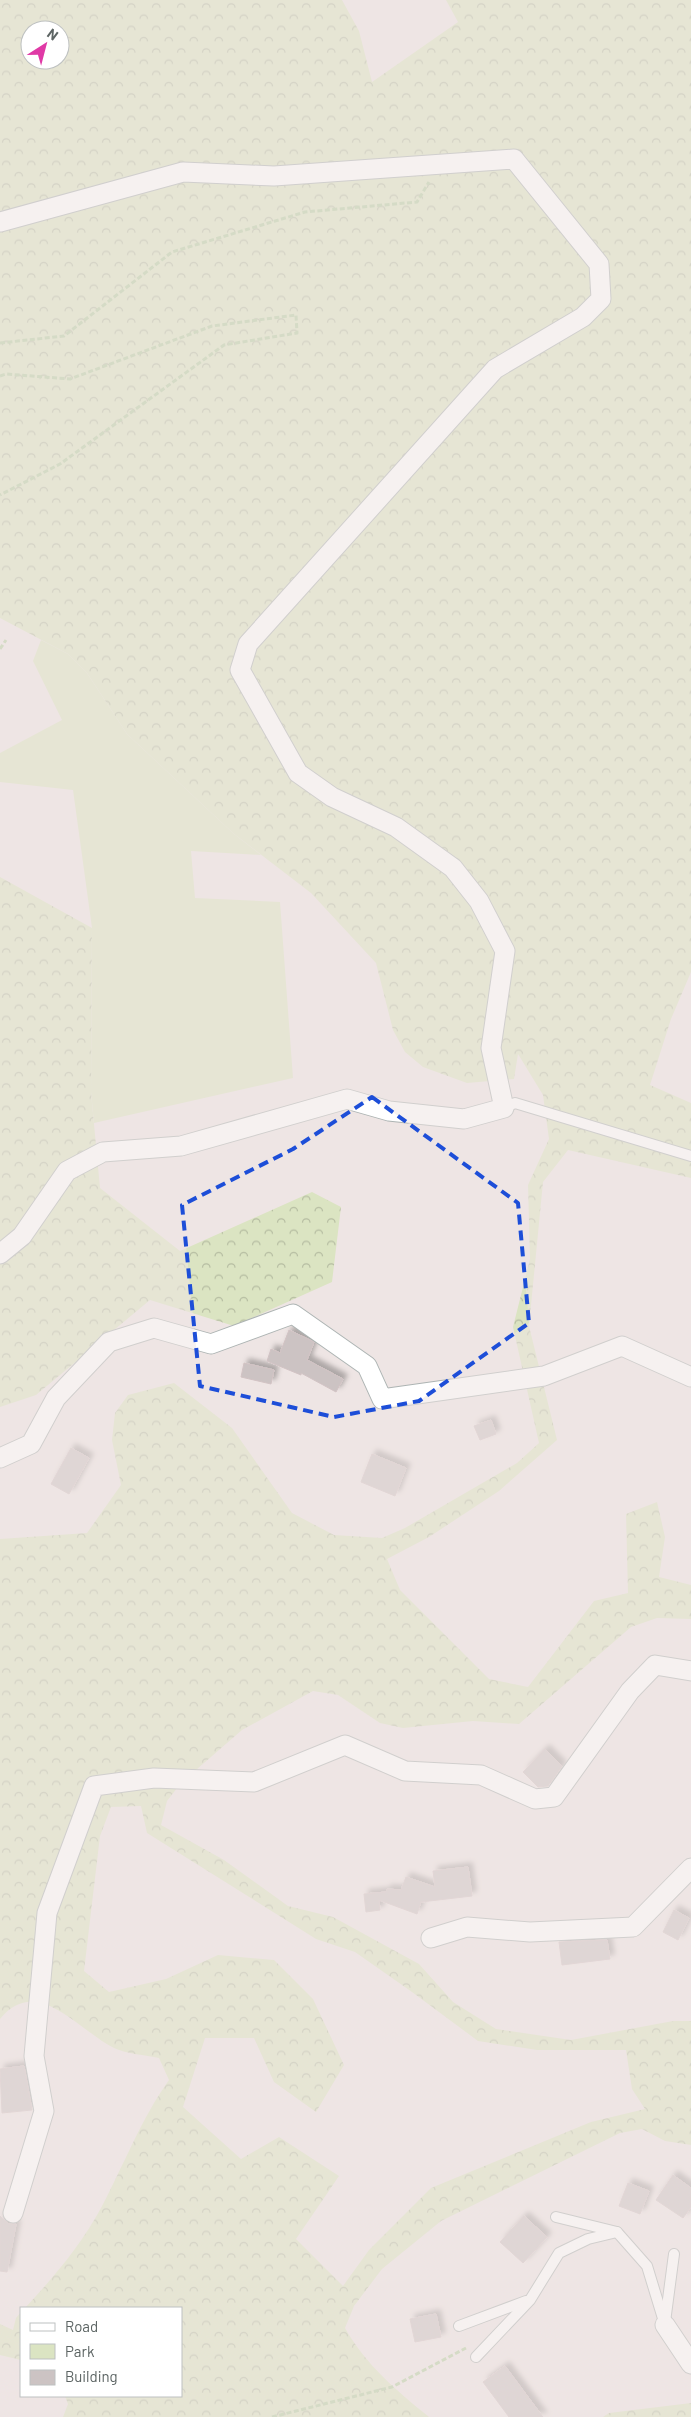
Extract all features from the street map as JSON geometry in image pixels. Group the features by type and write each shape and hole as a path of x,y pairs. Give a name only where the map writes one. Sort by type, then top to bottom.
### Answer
{"street":[{"path":"0,222 183,172 274,176 514,159 600,264 600,299 583,317 495,369 248,644 240,670 298,773 332,796 396,827 452,868 479,901 505,951 491,1048 504,1108 464,1119 389,1111 347,1099 181,1146 103,1152 67,1171 22,1236 0,1254"},
{"path":"0,1458 31,1444 56,1398 109,1342 154,1328 211,1344 292,1314 366,1366 382,1399 544,1376 622,1346 691,1377"},
{"path":"13,2212 44,2111 34,2056 48,1913 94,1786 154,1778 254,1782 345,1745 405,1770 481,1775 535,1800 554,1797 630,1691 655,1665 691,1672"},
{"path":"431,1938 467,1927 530,1932 633,1927 691,1868"},
{"path":"665,2326 691,2364"}],"lane":[{"path":"504,1108 515,1103 691,1156"},
{"path":"556,2217 618,2232 647,2266 665,2326"},
{"path":"476,2357 530,2300 559,2254 588,2239 618,2232"},
{"path":"665,2326 674,2254"},
{"path":"459,2326 530,2300"}],"path":[{"path":"0,343 64,336 172,252 305,212 417,202 439,164"},
{"path":"0,376 6,374 70,379 212,326 296,314 297,333 224,345 60,464 0,495"},
{"path":"0,649 6,640"},
{"path":"272,2417 392,2387 468,2347 476,2357"}],"highlighted area":[{"path":"372,1097 518,1203 529,1323 419,1401 334,1417 200,1386 182,1205 293,1149"}],"green space":[{"path":"0,0 342,0 359,31 372,82 458,22 446,0 691,0 691,972 671,1019 650,1085 691,1103 691,1178 568,1150 543,1182 529,1326 557,1440 499,1491 429,1537 387,1559 400,1590 489,1679 528,1687 594,1601 628,1593 626,1514 657,1502 665,1537 659,1577 691,1585 691,1619 657,1618 631,1627 519,1724 473,1721 403,1728 380,1723 338,1695 313,1691 242,1730 181,1783 167,1801 161,1825 224,1860 288,1906 333,1917 419,1964 453,2002 496,2029 571,2040 673,2021 691,2021 691,2145 665,2141 642,2129 620,2133 441,2221 382,2269 354,2306 345,2328 353,2341 382,2376 429,2417 63,2417 68,2404 65,2397 182,2397 182,2307 26,2307 85,2235 109,2192 141,2126 169,2080 159,2058 114,2048 58,2010 43,2003 29,2002 14,2006 0,2019 0,1539 87,1533 121,1485 112,1440 115,1413 128,1395 174,1383 232,1428 292,1513 334,1535 382,1538 405,1528 517,1463 539,1443 513,1327 530,1259 528,1185 549,1139 543,1095 518,1054 514,1079 467,1083 423,1067 405,1052 393,1030 376,963 311,893 234,834 127,734 87,673 68,654 0,618","holes":["141,1806 147,1833 316,1939 355,1952 478,2041 537,2050 626,2050 632,2089 645,2109 591,2122 431,2188 369,2250 343,2286 296,2239 339,2176 279,2137 241,2159 183,2107 205,2038 254,2038 274,2082 316,2112 344,2065 313,1999 274,1960 218,1955 166,1979 109,1992 84,1971 100,1836 111,1807"]},
{"path":"41,640 68,654 87,673 127,734 234,834 261,855 191,851 195,898 280,902 293,1078 94,1123 91,1092 92,928 73,790 0,782 0,753 62,720 33,661"},
{"path":"0,877 92,928 91,1092 100,1188 180,1251 312,1192 341,1207 332,1282 234,1326 150,1300 36,1395 0,1407"},
{"path":"20,2313 20,2360 0,2355 0,2324 13,2330 16,2318"},
{"path":"691,2403 691,2417 603,2417 609,2413"}],"building":[{"path":"289,1330 314,1342 307,1360 343,1379 336,1392 301,1373 301,1375 267,1361 271,1349 280,1353"},
{"path":"244,1363 274,1370 271,1384 241,1377"},
{"path":"491,1420 496,1434 480,1440 474,1426"},
{"path":"71,1448 89,1458 69,1494 51,1484"},
{"path":"372,1454 406,1468 395,1496 361,1482"},
{"path":"545,1749 562,1766 548,1786 538,1787 523,1772"},
{"path":"468,1867 472,1896 421,1902 417,1914 379,1900 380,1910 366,1912 364,1894 386,1892 387,1889 401,1890 406,1877 435,1887 433,1871"},
{"path":"674,1910 689,1918 678,1940 663,1932"},
{"path":"607,1940 610,1959 562,1965 559,1942"},
{"path":"24,2066 32,2110 2,2113 0,2069"},
{"path":"673,2175 691,2188 691,2207 683,2218 656,2200"},
{"path":"628,2183 649,2191 640,2214 619,2206"},
{"path":"0,2216 9,2224 16,2224 7,2272 0,2271"},
{"path":"524,2216 547,2237 523,2263 500,2242"},
{"path":"436,2314 441,2337 415,2342 410,2319"},
{"path":"505,2366 543,2417 509,2417 483,2382"}]}
